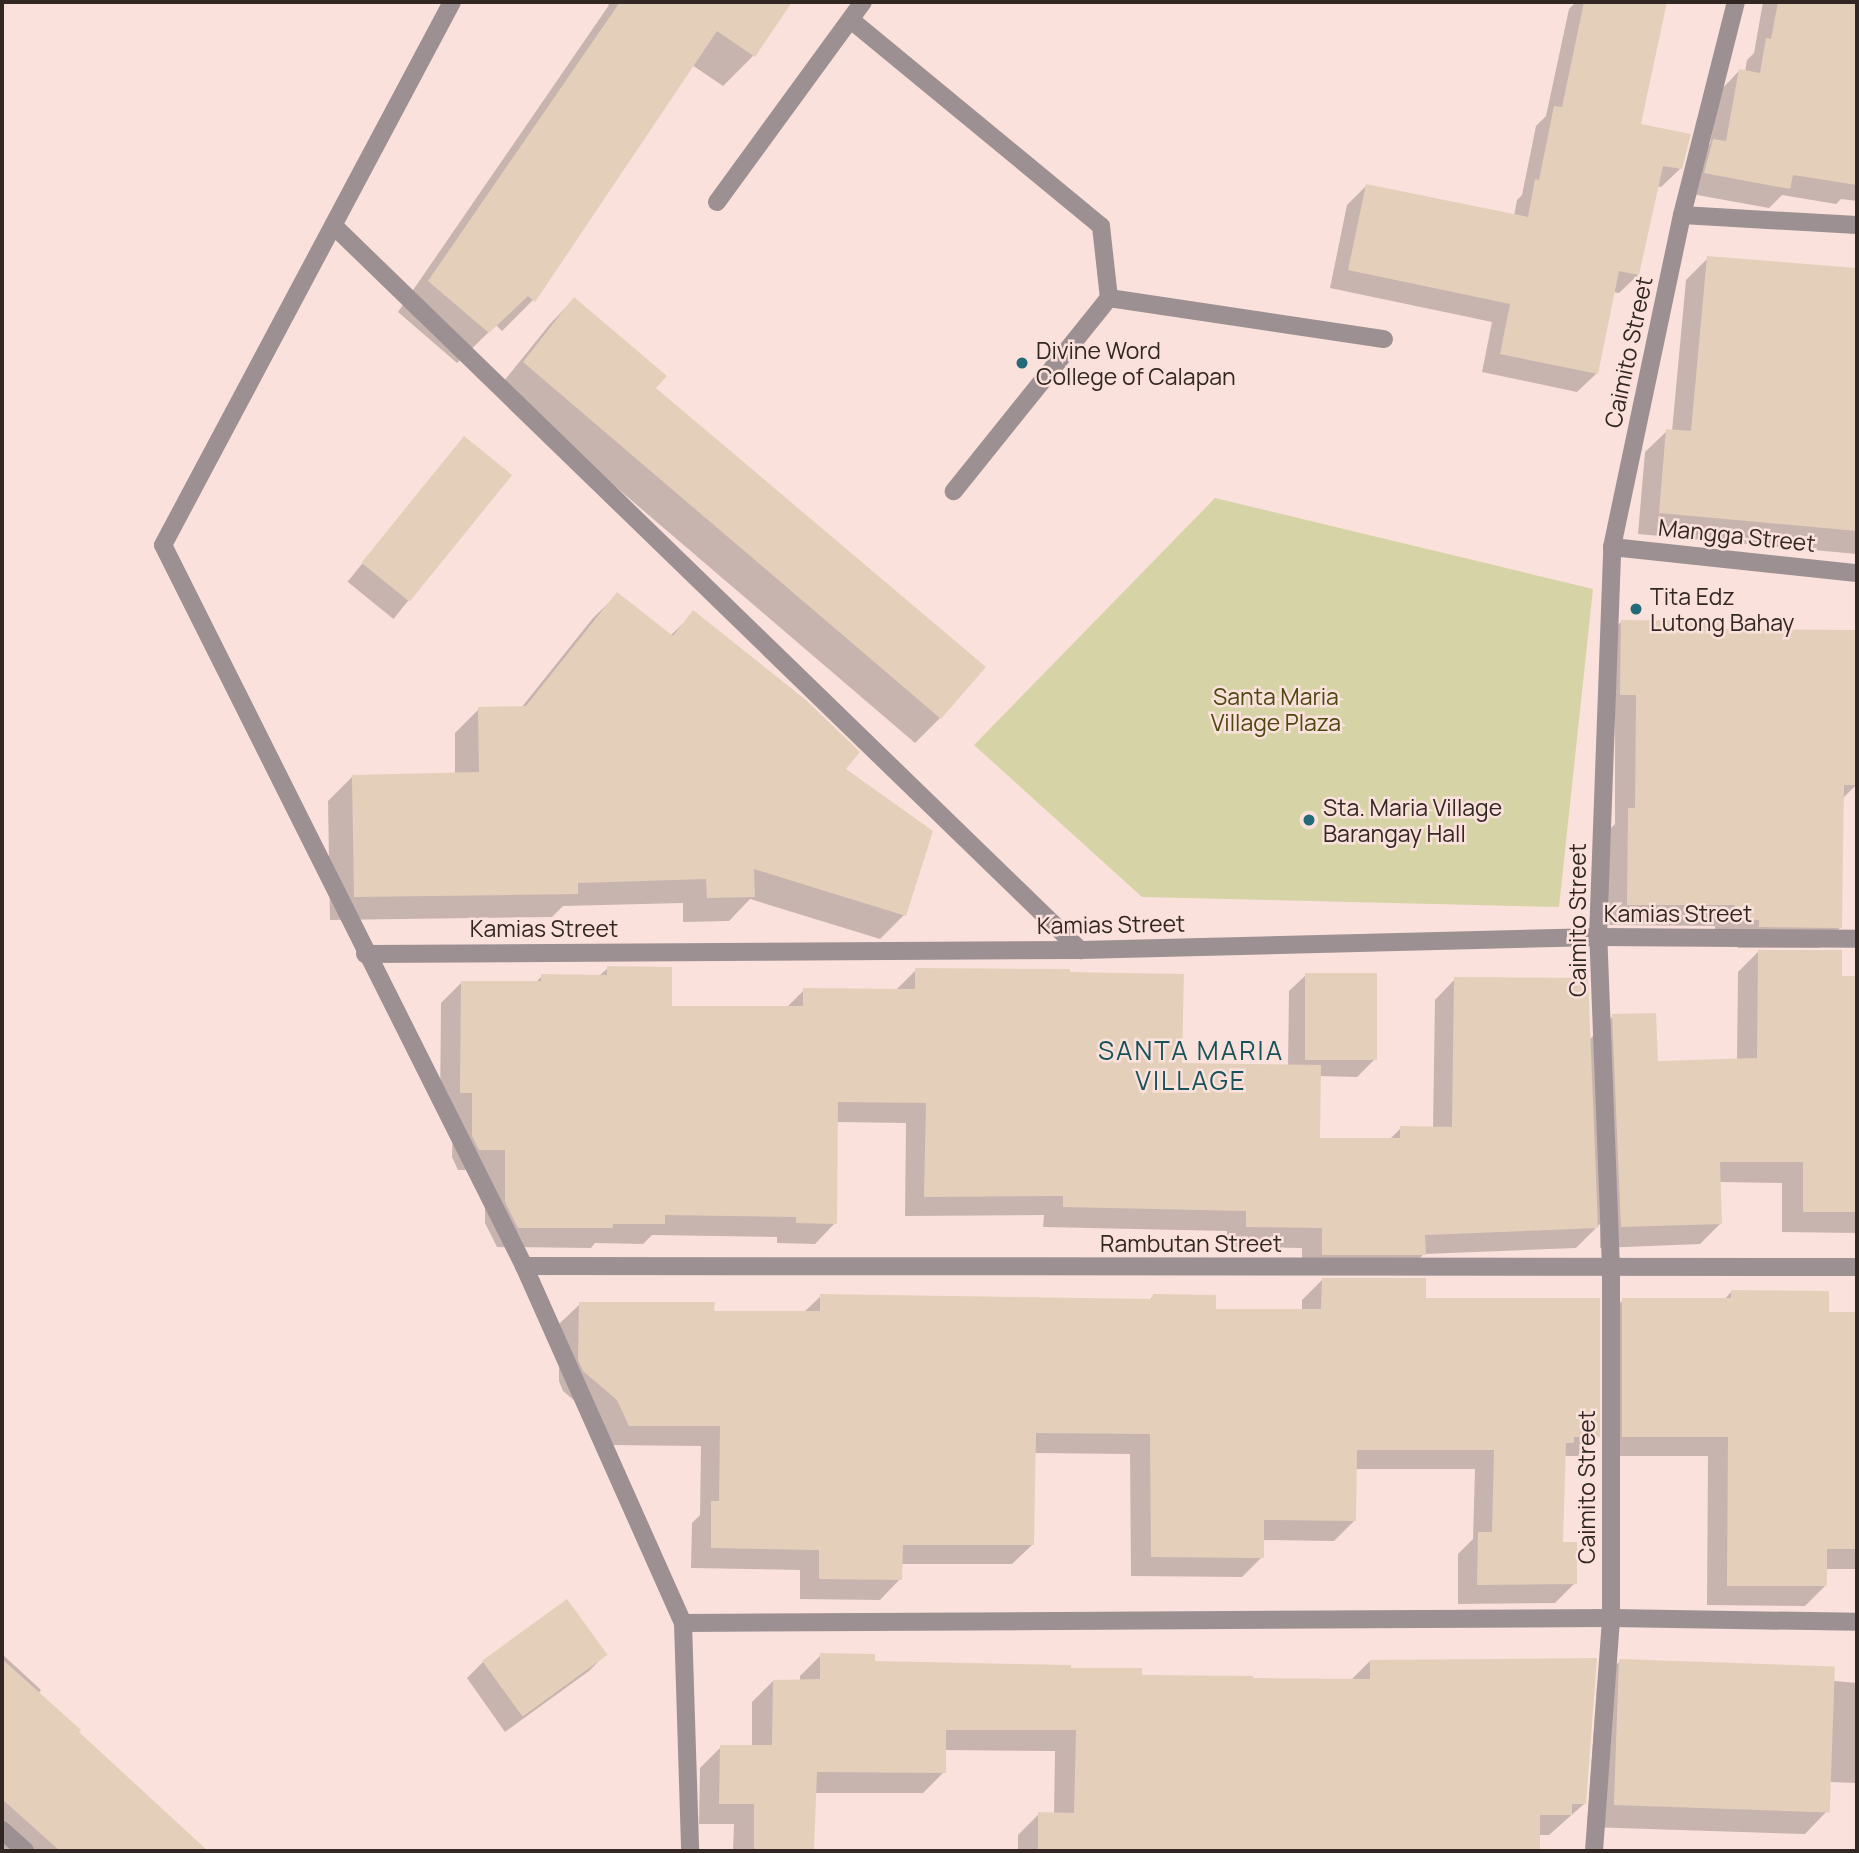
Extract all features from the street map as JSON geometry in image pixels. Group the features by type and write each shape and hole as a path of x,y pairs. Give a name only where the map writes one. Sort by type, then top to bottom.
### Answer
{"street":[{"path":"452,2 163,545 365,954 524,1266 683,1623 690,1851"},
{"path":"718,202 863,2"},
{"name":"Caimito Street","path":"1594,1851 1611,1618 1611,1268 1598,937 1612,547 1682,215 1736,2"},
{"path":"851,20 1101,226 1110,298 954,491"},
{"path":"1682,215 1857,225"},
{"path":"334,226 1080,950"},
{"path":"1110,298 1384,340"},
{"name":"Mangga Street","path":"1612,547 1857,573"},
{"name":"Kamias Street","path":"365,954 1080,950 1598,937 1857,939"},
{"name":"Rambutan Street","path":"524,1266 1857,1267"},
{"path":"683,1623 1611,1618 1857,1622"},
{"path":"2,1830 25,1851"}],"green space":[{"name":"Santa Maria Village Plaza","path":"1215,498 1593,589 1559,907 1142,897 974,745"}],"building":[{"path":"620,2 792,2 755,57 717,31 535,302 528,296 489,333 428,281"},
{"path":"1584,2 1667,2 1641,124 1691,134 1682,169 1663,166 1639,275 1619,271 1598,374 1500,354 1510,304 1348,270 1366,184 1528,217 1535,179 1539,180 1554,106 1562,107"},
{"path":"1778,2 1857,2 1857,185 1793,175 1790,189 1704,173 1713,139 1726,141 1739,69 1760,73 1766,38 1771,39"},
{"path":"1707,256 1857,268 1857,531 1659,513 1666,429 1691,431"},
{"path":"574,297 667,376 656,388 986,667 941,719 523,362"},
{"path":"464,436 512,475 410,602 361,563"},
{"path":"617,592 673,636 693,610 806,700 860,752 846,769 933,831 906,916 754,869 755,897 707,898 706,879 578,883 578,894 354,897 352,775 479,772 478,707 526,706"},
{"path":"1621,620 1721,621 1721,629 1857,630 1857,785 1844,785 1842,928 1759,927 1759,920 1735,919 1735,905 1627,905 1628,808 1635,808 1636,695 1620,695"},
{"path":"1758,950 1842,950 1842,976 1857,976 1857,1212 1803,1212 1803,1162 1720,1162 1722,1224 1621,1227 1612,1014 1656,1013 1658,1061 1757,1058"},
{"path":"607,966 672,967 672,1006 803,1006 803,988 915,989 915,968 1070,969 1070,972 1184,974 1182,1063 1321,1065 1320,1138 1400,1138 1400,1126 1452,1127 1454,977 1588,978 1598,1228 1425,1235 1426,1255 1322,1255 1322,1228 1246,1227 1246,1211 1063,1207 1063,1196 924,1197 926,1103 838,1102 837,1224 796,1223 796,1217 665,1215 665,1224 613,1224 613,1228 518,1228 505,1202 505,1150 479,1150 472,1136 472,1093 460,1093 461,981 541,981 541,974 607,975"},
{"path":"1305,973 1377,973 1377,1060 1305,1060"},
{"path":"1322,1278 1426,1278 1426,1298 1600,1298 1600,1437 1574,1437 1574,1443 1566,1443 1563,1542 1577,1542 1577,1584 1477,1585 1478,1532 1492,1532 1494,1450 1357,1450 1356,1521 1264,1520 1264,1558 1151,1557 1150,1434 1036,1433 1034,1545 903,1545 902,1580 819,1579 819,1550 711,1548 711,1501 719,1501 720,1426 629,1426 617,1400 583,1371 578,1360 579,1302 715,1302 714,1311 820,1311 820,1294 1152,1299 1153,1294 1216,1295 1216,1309 1321,1309"},
{"path":"1731,1290 1829,1291 1829,1312 1857,1312 1857,1549 1827,1549 1827,1586 1727,1586 1728,1437 1622,1437 1622,1298 1731,1298"},
{"path":"567,1599 608,1655 523,1717 482,1661"},
{"path":"820,1653 875,1654 875,1661 1142,1668 1142,1675 1370,1679 1370,1660 1597,1658 1586,1804 1572,1804 1572,1815 1540,1815 1540,1851 1038,1851 1038,1812 1074,1813 1076,1730 946,1730 946,1773 817,1772 814,1851 754,1851 754,1804 719,1804 720,1745 772,1745 773,1680 820,1679"},
{"path":"2,1659 208,1851 60,1851 2,1799"},
{"path":"1619,1659 1835,1667 1830,1812 1614,1805"}],"place":[{"name":"Divine Word College of Calapan","path":"1022,363"},
{"name":"Tita Edz Lutong Bahay","path":"1636,609"},
{"name":"Sta. Maria Village Barangay Hall","path":"1309,820"}],"district":[{"name":"SANTA MARIA VILLAGE","path":"1191,1066"}]}
